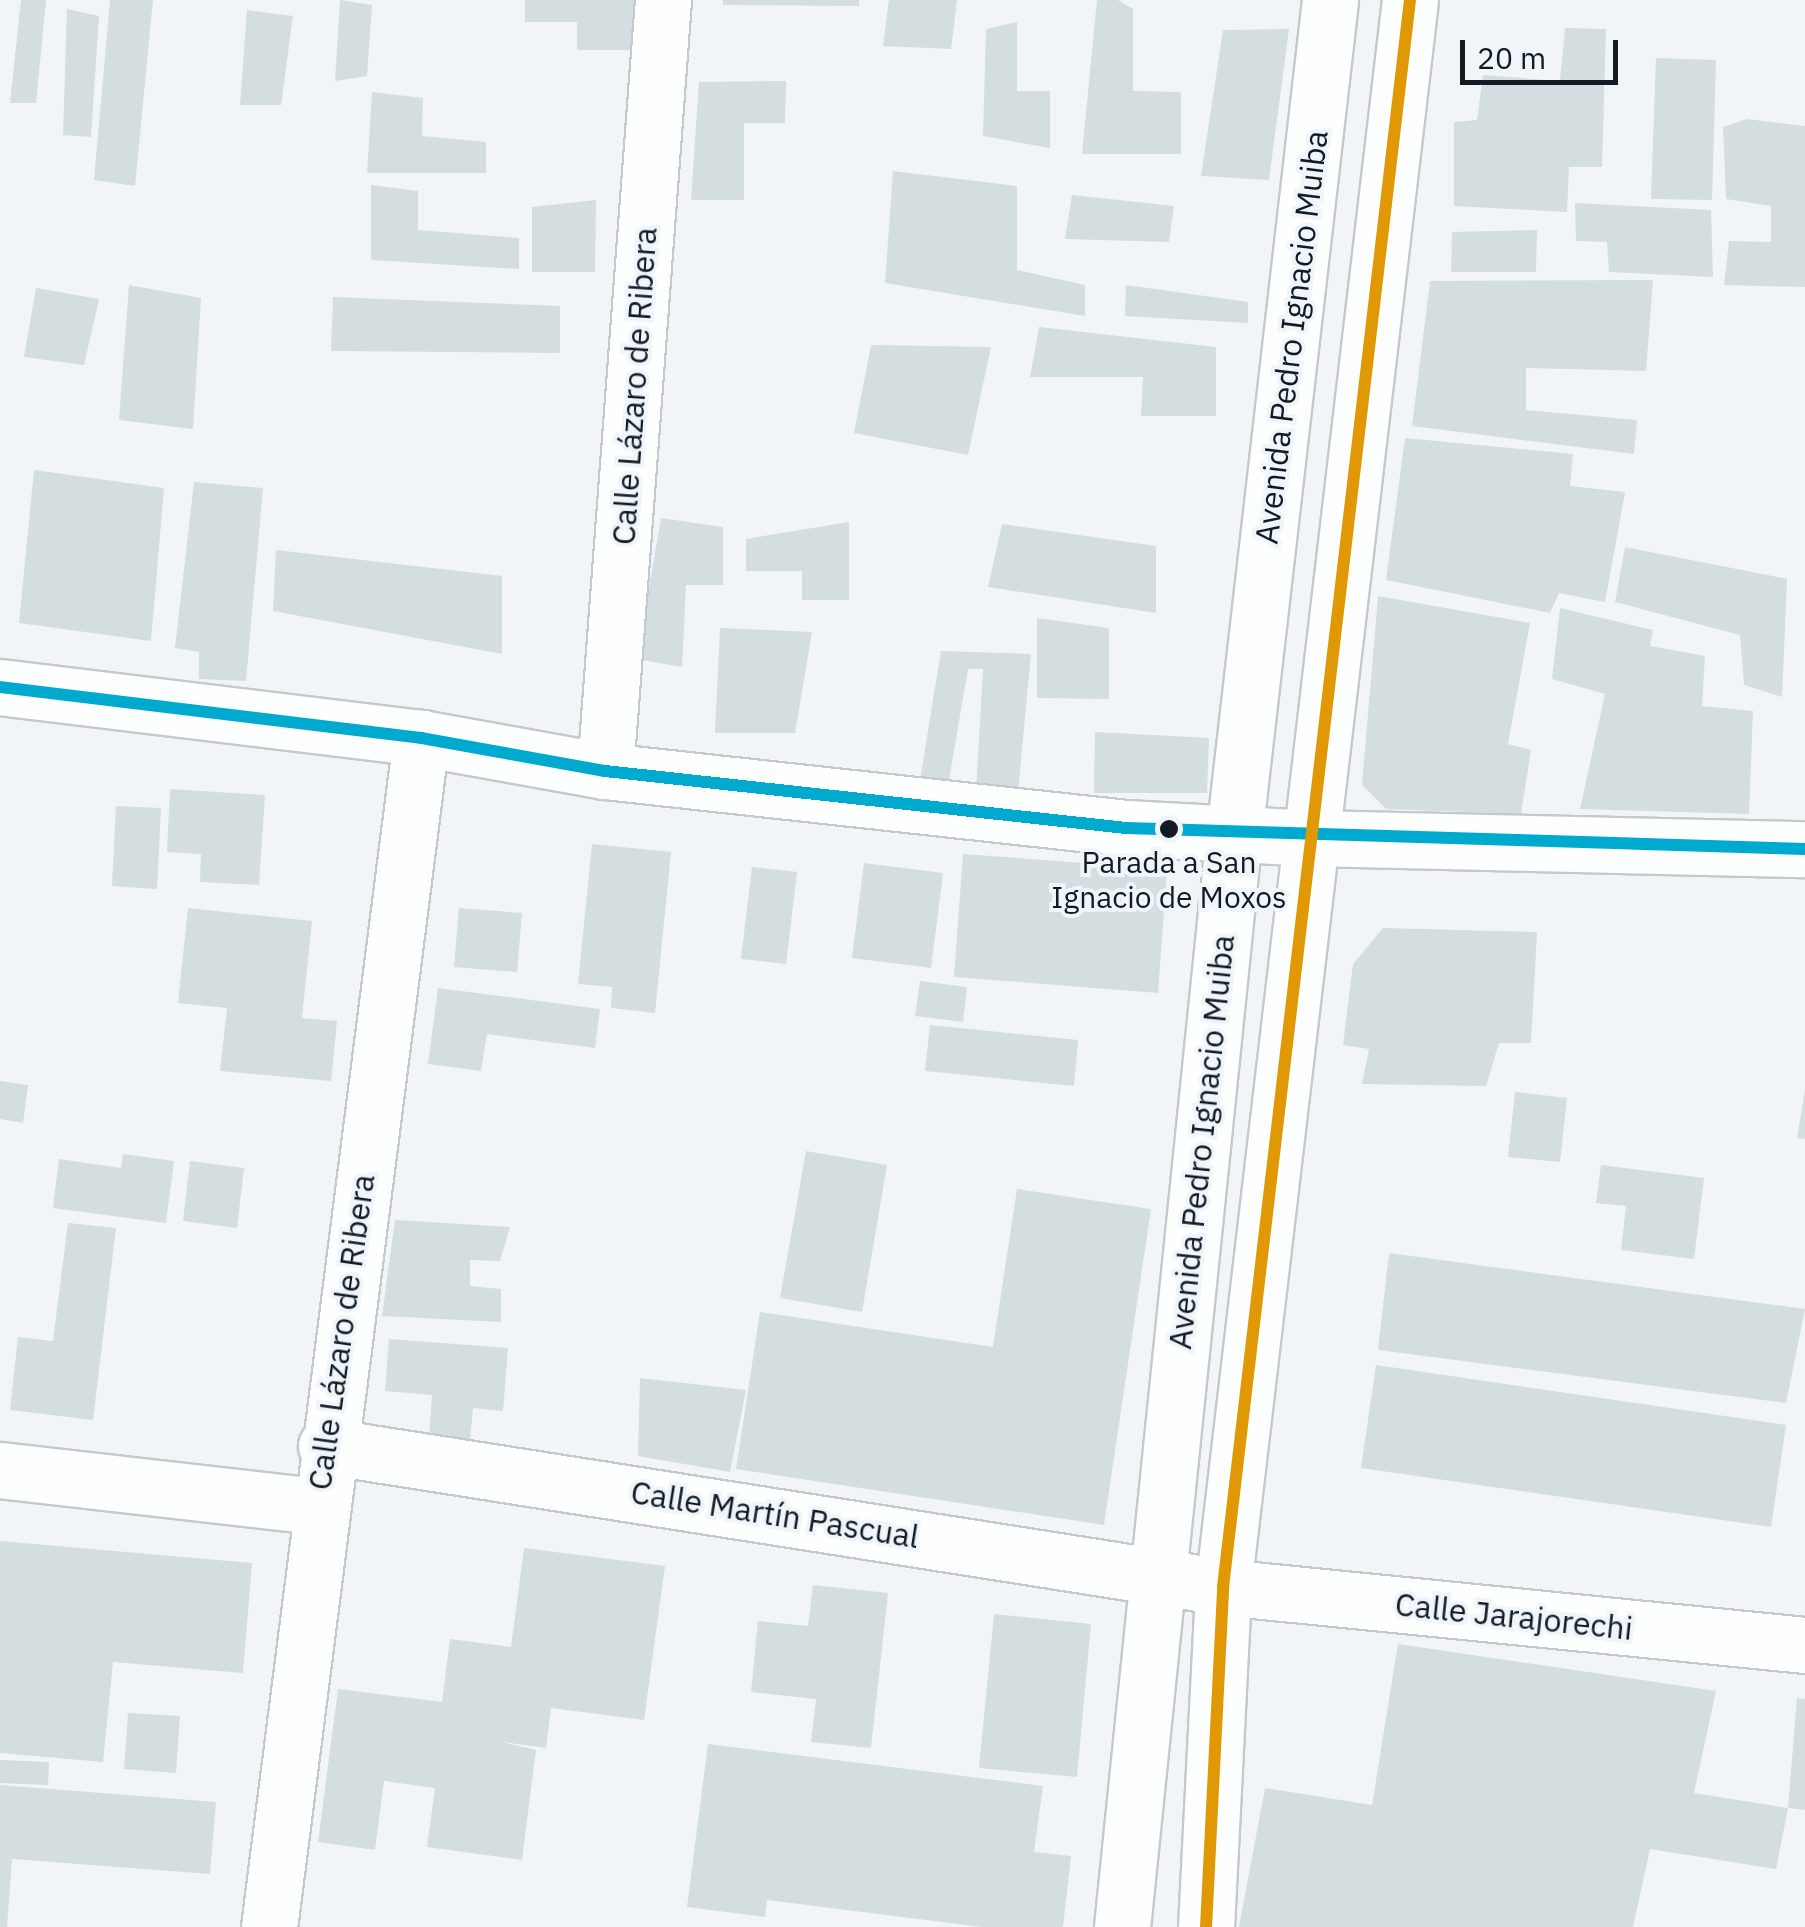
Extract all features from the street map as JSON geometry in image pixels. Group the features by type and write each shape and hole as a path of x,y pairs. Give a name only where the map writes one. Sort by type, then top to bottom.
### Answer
{"street":[{"name":"Calle Lázaro de Ribera","path":"605,771 663,0"},
{"name":"Avenida Pedro Ignacio Muiba","path":"1122,1927 1234,834 1330,0"},
{"path":"1206,1927 1224,1587 1410,0"},
{"path":"0,686 421,738 605,771 1234,834 1805,849"},
{"name":"Calle Lázaro de Ribera","path":"269,1927 318,1506 421,738"},
{"name":"Calle Martín Pascual","path":"326,1446 1224,1587"},
{"path":"0,1470 318,1506"},
{"name":"Calle Jarajorechi","path":"1224,1587 1805,1645"}],"building":[{"path":"21,0 46,0 36,103 10,103"},
{"path":"110,0 153,0 135,186 94,180"},
{"path":"340,0 372,5 367,76 335,81"},
{"path":"525,0 639,0 645,50 577,50 577,22 525,22"},
{"path":"723,0 859,0 859,6 723,5"},
{"path":"889,0 957,0 951,49 883,46"},
{"path":"1097,0 1118,0 1133,9 1133,91 1181,92 1181,154 1082,154"},
{"path":"67,9 99,16 91,137 63,135"},
{"path":"247,10 293,16 281,105 240,105"},
{"path":"1017,22 1017,91 1050,91 1050,148 983,136 986,29"},
{"path":"1565,28 1606,29 1602,167 1569,167 1567,212 1454,206 1454,122 1477,120 1483,75 1560,81"},
{"path":"1289,29 1269,180 1201,176 1223,30"},
{"path":"1656,58 1716,60 1712,200 1651,199"},
{"path":"786,81 785,123 744,123 744,200 691,200 699,82"},
{"path":"372,92 423,98 422,136 486,142 486,173 367,173"},
{"path":"1747,119 1805,126 1805,287 1724,285 1729,241 1771,242 1771,206 1726,199 1723,127"},
{"path":"893,171 1017,186 1017,270 1085,285 1085,316 885,283"},
{"path":"371,185 418,191 418,230 519,238 519,269 371,260"},
{"path":"1072,195 1174,206 1169,242 1065,239"},
{"path":"596,200 595,272 532,272 532,207"},
{"path":"1575,203 1711,210 1713,277 1609,272 1607,242 1576,241"},
{"path":"1537,230 1536,272 1451,272 1452,232"},
{"path":"1653,280 1646,371 1526,368 1526,410 1637,420 1634,454 1412,426 1430,281"},
{"path":"129,285 201,298 193,429 119,420"},
{"path":"1126,285 1248,302 1248,323 1125,316"},
{"path":"36,288 99,299 84,365 24,357"},
{"path":"333,297 560,306 560,353 331,351"},
{"path":"1039,327 1216,347 1216,416 1141,416 1143,377 1030,377"},
{"path":"871,345 991,347 968,455 854,433"},
{"path":"1405,438 1573,454 1570,486 1625,492 1605,602 1559,593 1550,613 1386,580"},
{"path":"34,470 164,488 151,641 19,623"},
{"path":"194,482 263,488 246,681 199,679 199,652 175,648"},
{"path":"661,518 723,527 723,585 686,585 682,667 637,659"},
{"path":"849,522 849,600 802,600 802,571 746,571 746,539"},
{"path":"1002,524 1156,546 1156,613 988,587"},
{"path":"1625,547 1787,579 1782,697 1744,685 1740,635 1615,602"},
{"path":"276,550 502,576 502,654 273,611"},
{"path":"1378,596 1530,623 1508,744 1531,750 1521,814 1386,809 1362,785"},
{"path":"1560,608 1653,630 1650,646 1705,656 1702,706 1753,711 1749,814 1580,809 1605,694 1552,679"},
{"path":"1037,618 1109,628 1109,699 1037,698"},
{"path":"720,628 812,632 795,733 715,733"},
{"path":"941,651 1031,654 1018,792 976,792 983,669 968,669 949,780 920,780"},
{"path":"1095,732 1209,738 1207,793 1094,793"},
{"path":"170,789 265,795 259,885 200,882 201,854 167,852"},
{"path":"116,806 161,808 157,889 112,886"},
{"path":"592,844 671,852 655,1013 611,1008 612,987 578,984"},
{"path":"963,854 1167,869 1158,993 954,977"},
{"path":"864,863 943,873 931,968 852,958"},
{"path":"752,867 797,872 786,964 741,959"},
{"path":"188,908 312,921 302,1018 337,1021 331,1081 220,1071 227,1008 178,1003"},
{"path":"459,908 522,913 517,972 454,967"},
{"path":"1383,928 1537,932 1531,1043 1499,1043 1486,1086 1362,1084 1369,1049 1343,1045 1353,964"},
{"path":"920,981 967,987 963,1022 915,1016"},
{"path":"438,988 600,1009 595,1048 487,1034 481,1071 428,1064"},
{"path":"930,1025 1078,1040 1074,1086 925,1071"},
{"path":"0,1081 28,1085 23,1123 0,1119"},
{"path":"1805,1090 1805,1139 1797,1138"},
{"path":"1515,1092 1567,1098 1560,1162 1508,1157"},
{"path":"806,1151 887,1165 862,1312 780,1298"},
{"path":"123,1154 174,1161 166,1223 53,1208 59,1159 121,1168"},
{"path":"190,1161 244,1168 237,1228 183,1221"},
{"path":"1601,1165 1704,1178 1694,1259 1621,1250 1626,1206 1596,1203"},
{"path":"1017,1189 1151,1209 1104,1525 736,1469 760,1312 993,1347"},
{"path":"395,1220 510,1227 500,1261 470,1260 470,1286 501,1289 501,1322 382,1316"},
{"path":"68,1223 116,1228 93,1420 10,1410 18,1337 53,1341"},
{"path":"1389,1253 1805,1309 1786,1403 1378,1350"},
{"path":"389,1339 508,1348 503,1411 473,1408 470,1440 429,1438 432,1395 385,1391"},
{"path":"1376,1365 1786,1425 1771,1527 1361,1468"},
{"path":"640,1378 746,1390 730,1472 638,1456"},
{"path":"0,1541 252,1563 243,1673 113,1662 103,1762 0,1753"},
{"path":"524,1548 665,1566 644,1720 551,1708 546,1748 502,1742 536,1750 522,1860 427,1847 435,1788 384,1781 375,1850 318,1842 338,1689 442,1702 450,1639 511,1647"},
{"path":"813,1585 888,1593 871,1748 811,1742 816,1699 751,1692 758,1621 808,1626"},
{"path":"994,1614 1091,1624 1077,1777 979,1768"},
{"path":"1398,1644 1716,1691 1694,1793 1788,1808 1776,1869 1650,1849 1633,1927 1239,1927 1265,1788 1372,1805"},
{"path":"1797,1698 1805,1699 1805,1810 1788,1808"},
{"path":"128,1713 180,1716 176,1773 124,1769"},
{"path":"708,1744 1043,1786 1034,1852 1071,1856 1063,1927 982,1927 767,1900 765,1917 687,1907"},
{"path":"0,1760 49,1762 48,1785 0,1783"},
{"path":"0,1785 216,1802 210,1874 12,1859 7,1927 0,1927"}],"transit line":[{"path":"1206,1927 1223,1587 1410,0"},
{"path":"0,687 421,738 605,771 1126,828 1805,849"}],"place":[{"name":"Parada a San Ignacio de Moxos","path":"1169,829"}]}
